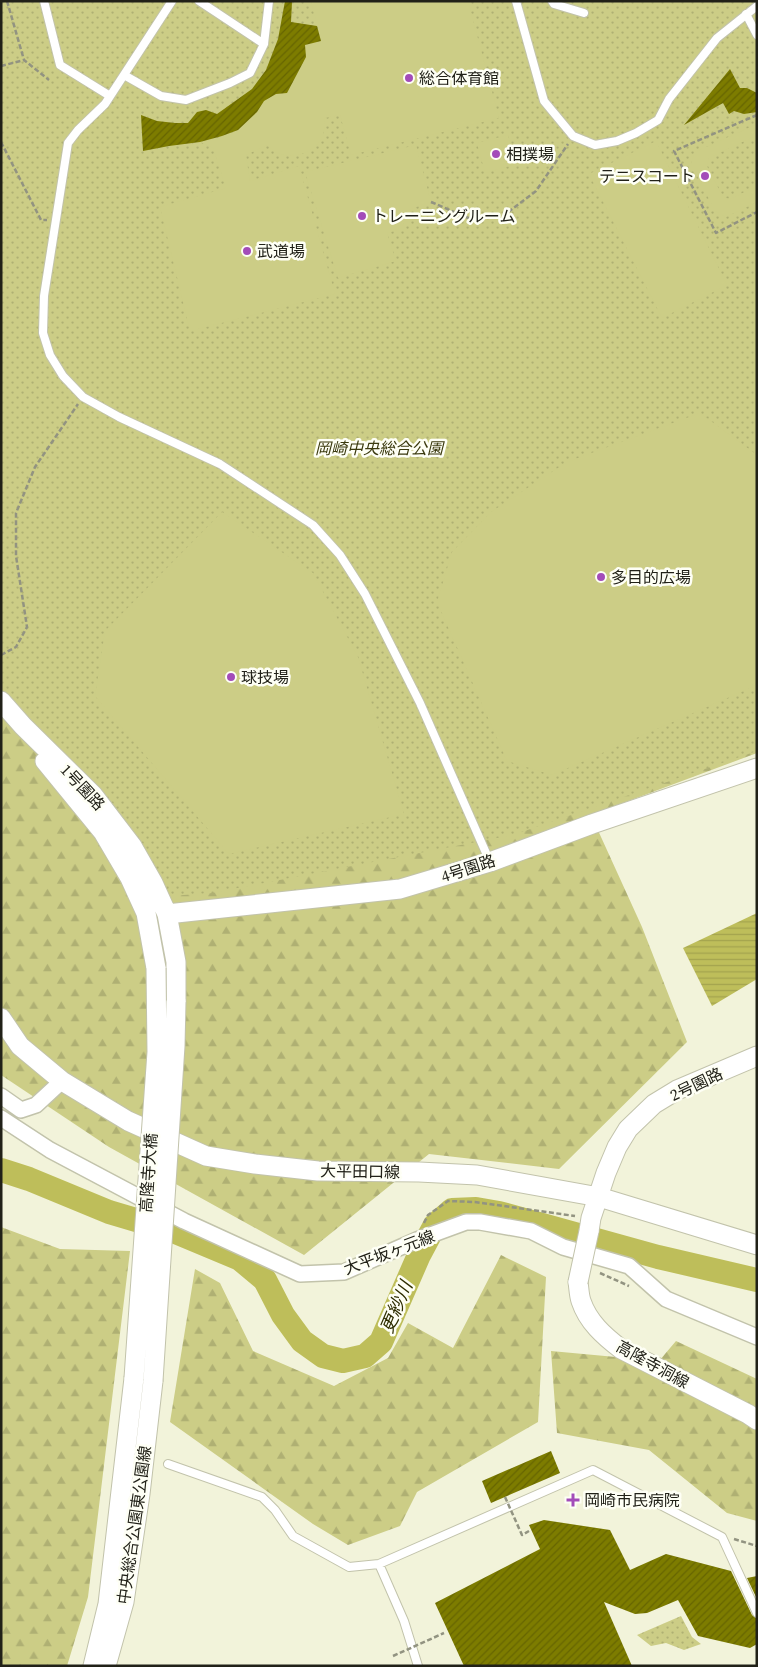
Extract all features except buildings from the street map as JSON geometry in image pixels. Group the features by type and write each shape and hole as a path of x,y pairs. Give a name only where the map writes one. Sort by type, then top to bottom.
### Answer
{"street":[{"name":"1号園路","path":"1,701 23,726 93,795 132,846 153,883 166,914 176,962 176,1002"},
{"name":"高隆寺大橋","path":"23,726 49,768 103,832 130,878 146,913 156,968 157,1052 134,1378 108,1604 93,1666"},
{"name":"4号園路","path":"166,914 400,889 490,862 592,824 757,768"},
{"name":"高隆寺大橋","path":"153,1382 175,1046 176,1002"},
{"name":"大平田口線","path":"1,1018 20,1046 62,1081 128,1121 206,1156 255,1164 318,1170 477,1175 599,1197 757,1245"},
{"name":"2号園路","path":"580,1273 590,1224 606,1173 628,1129 654,1104 677,1090 757,1056"},
{"path":"1,1096 22,1110 36,1105 62,1081"},
{"name":"大平坂ヶ元線","path":"1,1118 50,1150 184,1221 300,1274 344,1272 417,1240 466,1222 480,1222 531,1231 563,1248 629,1266 666,1299 757,1337"},
{"name":"高隆寺洞線","path":"580,1273 581,1301 591,1321 602,1335 621,1349 757,1420"},
{"name":"中央総合公園東公園線","path":"106,1666 124,1602 140,1494 153,1382"}],"lane":[{"path":"44,1 60,64 110,96"},
{"path":"172,1 105,104 78,130 68,143 44,296 44,333 50,355 63,376 83,397 119,417 220,464 313,525 340,555 365,594 420,704 490,862"},
{"path":"199,1 264,44"},
{"path":"124,75 161,96 186,100 250,73 264,44 269,1"},
{"path":"516,1 544,100 573,136 595,145 617,141 636,133 658,120 669,99 718,38 757,6"},
{"path":"552,1 554,4 584,13"},
{"path":"746,14 757,35"},
{"path":"168,1464 262,1498 274,1510 293,1536 349,1567 379,1564 593,1470 722,1537 757,1614"},
{"path":"379,1564 404,1621 418,1666"}],"path":[{"path":"7,1 24,60 49,80"},
{"path":"1,66 24,60"},
{"path":"757,115 674,151 716,232 757,212"},
{"path":"431,202 474,220 503,216 536,191 573,136"},
{"path":"1,142 41,220 57,219"},
{"path":"1,655 16,647 27,627 16,556 16,513 35,467 83,397"},
{"path":"541,1211 590,1224"},
{"path":"580,1273 622,1283"},
{"path":"505,1497 522,1534 529,1531"},
{"path":"724,1542 731,1538 757,1546"},
{"path":"393,1656 444,1633"}],"green space":[{"name":"岡崎中央総合公園","path":"1,1 757,1 757,751 513,835 212,893 170,896 127,825 79,769 1,688"},
{"path":"468,1 499,118 351,155 340,115 325,118 322,139 307,152 291,156 285,155 276,153 267,145 246,155 250,181 299,166 335,294 190,331 160,207 226,188 213,148 200,142 234,132 264,102 270,98 287,93 306,57 305,45 321,41 311,2"},
{"name":"テニスコート","path":"757,124 757,135 709,158 707,166 723,197 730,199 757,186 757,202 726,217 715,211 691,163 695,152"},
{"name":"相撲場","path":"508,135 516,164 485,173 477,143"},
{"path":"656,141 727,285 662,318 589,174"},
{"name":"トレーニングルーム","path":"416,145 431,202 407,210 402,226 397,230 387,233 396,261 338,278 305,172"},
{"name":"多目的広場","path":"700,413 757,455 757,685 552,775 507,761 437,602 452,552 491,512 567,462"},
{"name":"球技場","path":"222,512 313,573 358,657 404,814 229,854 95,696 105,631"},
{"path":"1,578 757,708 757,753 591,815 642,927 687,1042 559,1169 429,1154 304,1255 109,1147 1,1075"},
{"path":"1,1227 60,1249 130,1251 88,1597 67,1666 1,1666"},
{"path":"501,1255 546,1277 538,1422 417,1492 400,1526 348,1545 313,1524 170,1422 195,1269 220,1283 253,1351 334,1386 388,1358 408,1323 453,1348"},
{"path":"676,1341 757,1379 757,1521 727,1513 649,1450 557,1433 551,1351 659,1361"},
{"path":"681,1616 692,1637 701,1644 684,1650 666,1643 651,1646 637,1635"}],"shaded area":[{"path":"757,913 757,979 712,1006 683,948"}],"waterway":[{"name":"更紗川","path":"1,1170 29,1179 109,1212 173,1231 240,1259 265,1280 283,1315 302,1341 323,1356 343,1361 365,1356 381,1342 419,1255 435,1225 452,1210 476,1209 499,1213 658,1257 757,1280"}],"place":[{"name":"総合体育館","path":"409,78"},
{"name":"相撲場","path":"496,154"},
{"name":"テニスコート","path":"705,176"},
{"name":"トレーニングルーム","path":"362,216"},
{"name":"武道場","path":"247,251"},
{"name":"多目的広場","path":"601,577"},
{"name":"球技場","path":"231,677"},
{"name":"岡崎市民病院","path":"573,1500"}]}
